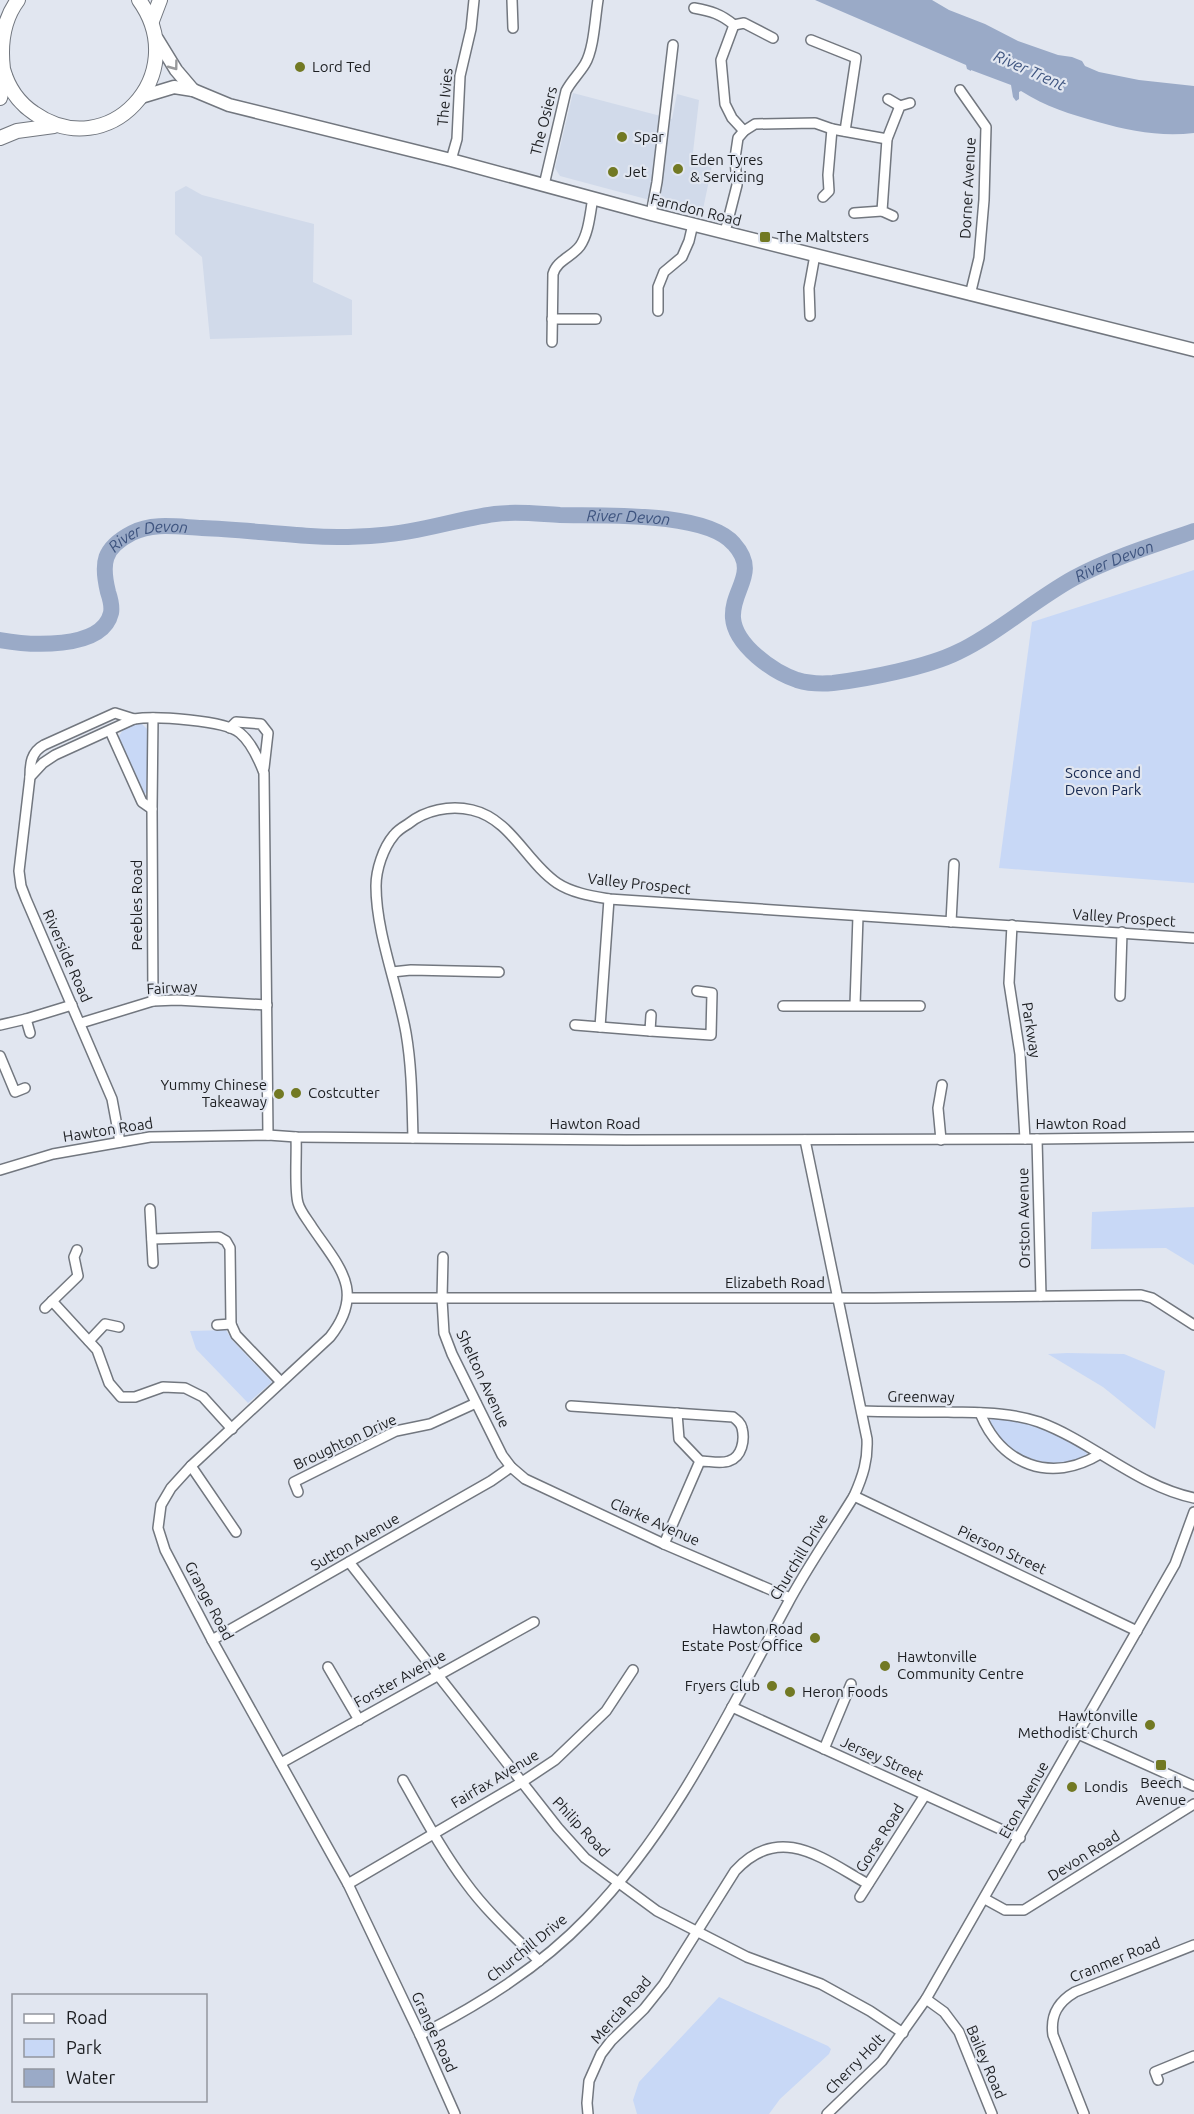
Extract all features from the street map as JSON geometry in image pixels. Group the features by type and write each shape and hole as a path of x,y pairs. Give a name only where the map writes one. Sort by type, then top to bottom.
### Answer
{"highway":[{"path":"0,138 24,129 59,125 83,128 103,124 129,110 141,97 153,76 157,58 157,39 152,21 140,0"},
{"path":"152,21 160,0"},
{"path":"10,7 2,35 1,61 5,76 22,104 39,117 59,125"},
{"path":"0,99 5,76"}],"main road":[{"name":"Farndon Road","path":"157,39 176,70 193,90"},
{"name":"Farndon Road","path":"141,97 174,87 193,90 229,105 451,160 693,225 1194,350"}],"street":[{"name":"The Ivies","path":"451,160 457,139 460,76 471,29 474,0"},
{"path":"512,0 513,28"},
{"name":"The Osiers","path":"544,185 566,91 589,55 598,0"},
{"path":"694,8 723,16 734,25"},
{"path":"734,25 744,23 773,38"},
{"path":"734,25 721,60 725,104 732,118 744,131"},
{"path":"811,40 856,58 845,131"},
{"path":"651,214 657,182 673,45"},
{"name":"Dorner Avenue","path":"960,90 986,128 984,200 979,258 970,295"},
{"path":"888,99 900,106 910,103"},
{"path":"882,211 887,139 900,106"},
{"path":"725,232 737,185 735,158 738,138 755,124 815,123 832,129 887,139"},
{"path":"830,193 828,175 832,129"},
{"path":"552,342 553,274 555,267 579,247 592,198"},
{"path":"854,213 882,211 893,216"},
{"path":"658,310 658,287 664,272 682,258 693,225"},
{"path":"810,316 809,288 815,255"},
{"path":"552,319 596,319"},
{"name":"Riverside Road","path":"120,1142 112,1099 19,879 34,753 44,745 115,713 135,719 201,721 230,728 240,733 258,758 264,773"},
{"name":"Peebles Road","path":"153,718 153,1001"},
{"name":"Riverside Road","path":"30,777 43,763 55,755 135,719"},
{"name":"Riverside Road","path":"230,728 236,722 261,724 268,733 264,773 268,1135"},
{"path":"110,731 142,802 152,809"},
{"name":"Valley Prospect","path":"413,1138 411,1058 381,923 376,885 381,857 394,835 413,819 431,812 452,807 473,810 490,816 506,829 537,864 558,883 579,893 609,899 1194,938"},
{"path":"951,922 954,864"},
{"path":"600,1027 609,899"},
{"path":"855,1005 858,916"},
{"name":"Parkway","path":"1012,925 1009,983 1020,1054 1025,1139"},
{"path":"1120,996 1122,932"},
{"path":"392,972 411,970 499,972"},
{"path":"575,1025 711,1035 712,993 697,991"},
{"name":"Fairway","path":"81,1023 153,1001 177,1000 267,1005"},
{"path":"0,1025 72,1005"},
{"path":"783,1006 920,1006"},
{"path":"650,1031 651,1015"},
{"path":"26,1019 30,1033"},
{"path":"0,1056 15,1092 25,1088"},
{"path":"941,1140 938,1108 942,1085"},
{"name":"Hawton Road","path":"0,1170 53,1154 150,1137 268,1135 805,1140 1194,1137"},
{"path":"296,1137 298,1202 303,1215 341,1271 347,1286 348,1298"},
{"name":"Orston Avenue","path":"1037,1139 1041,1296"},
{"name":"Churchill Drive","path":"420,2035 499,1990 539,1961 586,1920 618,1884 678,1802 790,1598 854,1496 865,1471 867,1438 805,1140"},
{"path":"150,1209 153,1263"},
{"path":"152,1239 219,1237 226,1241 230,1248 231,1324 236,1335 281,1382"},
{"path":"72,1255 78,1276 49,1305 97,1350 109,1383 119,1401 163,1387 185,1388 203,1397 232,1429"},
{"name":"Shelton Avenue","path":"443,1257 444,1333 476,1403 502,1455 511,1467"},
{"name":"Elizabeth Road","path":"348,1298 1141,1296 1152,1298 1194,1325"},
{"name":"Grange Road","path":"348,1298 346,1312 330,1337 191,1466 171,1488 161,1505 158,1528 165,1550 212,1640 348,1884 420,2035 454,2114"},
{"path":"89,1341 112,1316"},
{"path":"105,1324 119,1327"},
{"path":"217,1324 231,1324"},
{"name":"Broughton Drive","path":"298,1492 292,1477 396,1431 430,1424 476,1403"},
{"path":"571,1406 677,1413 733,1417 743,1429 742,1450 736,1458 727,1462 700,1461 679,1439 677,1413"},
{"name":"Greenway","path":"862,1412 980,1413 1019,1417 1037,1422 1078,1440 1157,1487 1194,1498"},
{"path":"980,1413 994,1439 1004,1450 1027,1464 1047,1468 1071,1467 1100,1454"},
{"path":"664,1544 700,1461"},
{"path":"191,1466 236,1532"},
{"name":"Clarke Avenue","path":"511,1467 525,1479 664,1544 790,1598"},
{"name":"Sutton Avenue","path":"212,1640 491,1481 511,1467"},
{"name":"Pierson Street","path":"854,1496 1137,1631"},
{"name":"Eton Avenue","path":"903,2033 926,1999 985,1899 1175,1564 1194,1512"},
{"name":"Philip Road","path":"349,1562 436,1676 558,1828 585,1858 657,1911 747,1957 821,1984 870,2011 903,2033"},
{"name":"Forster Avenue","path":"281,1763 534,1622"},
{"path":"332,1669 359,1720"},
{"name":"Fairfax Avenue","path":"348,1884 522,1782 555,1760 606,1711 633,1670"},
{"path":"824,1749 850,1684"},
{"name":"Jersey Street","path":"732,1707 1020,1838"},
{"path":"1078,1734 1194,1786"},
{"path":"403,1780 434,1833 477,1897 539,1961"},
{"name":"Gorse Road","path":"860,1897 925,1795"},
{"name":"Devon Road","path":"985,1899 1005,1910 1024,1910 1194,1804"},
{"name":"Mercia Road","path":"588,2114 590,2081 601,2054 658,1991 735,1871 749,1858 766,1850 791,1847 805,1850 868,1884"},
{"name":"Cranmer Road","path":"1084,2114 1053,2035 1055,2011 1067,1997 1075,1992 1194,1945"},
{"name":"Bailey Road","path":"926,1999 944,2012 959,2032 992,2114"},
{"name":"Cherry Holt","path":"827,2114 882,2061 903,2033"},
{"path":"1152,2062 1157,2076 1194,2056"}],"shaded area":[{"path":"573,93 672,119 677,94 699,100 692,161 712,166 702,214 560,176 555,168"},
{"path":"186,186 202,195 314,224 313,282 352,300 352,335 210,339 202,257 175,234 175,192"}],"green space":[{"name":"Sconce and Devon Park","path":"1194,570 1194,883 999,868 1032,622"},
{"path":"142,724 149,731 149,791 144,794 118,738 124,728"},
{"path":"1194,1207 1194,1265 1166,1248 1091,1249 1092,1212"},
{"path":"226,1330 232,1340 272,1382 248,1403 196,1349 190,1331"},
{"path":"1048,1354 1124,1354 1165,1371 1155,1429 1103,1387"},
{"path":"994,1417 1019,1421 1042,1429 1086,1450 1087,1455 1075,1461 1062,1463 1031,1459 1004,1444 995,1434 989,1422"},
{"path":"719,1997 828,2046 831,2049 829,2054 780,2099 769,2114 637,2114 633,2100 639,2082"}],"water":[{"name":"River Trent","path":"815,0 932,0 1018,41 1058,55 1072,57 1099,72 1139,80 1194,86 1194,133 1158,134 1110,125 1058,109 1021,91 1016,101 1011,85 971,71 966,65"}],"waterway":[{"name":"River Devon","path":"0,640 45,644 62,643 94,634 105,625 111,613 105,573 106,557 115,544 122,539 149,527 175,526 346,537 396,533 503,513 652,517 701,526 720,533 734,544 745,564 745,573 736,598 733,618 740,638 757,656 787,676 805,682 833,683 897,672 931,663 958,652 987,636 1074,578 1118,558 1194,531"}],"place":[{"name":"Lord Ted","path":"300,67"},
{"name":"Spar","path":"622,137"},
{"name":"Eden Tyres & Servicing","path":"678,169"},
{"name":"Jet","path":"613,172"},
{"name":"The Maltsters","path":"765,237"},
{"name":"Costcutter","path":"296,1093"},
{"name":"Yummy Chinese Takeaway","path":"279,1094"},
{"name":"Hawton Road Estate Post Office","path":"815,1638"},
{"name":"Hawtonville Community Centre","path":"885,1666"},
{"name":"Fryers Club","path":"772,1686"},
{"name":"Heron Foods","path":"790,1692"},
{"name":"Hawtonville Methodist Church","path":"1150,1725"},
{"name":"Beech Avenue","path":"1161,1765"},
{"name":"Londis","path":"1072,1787"}]}
